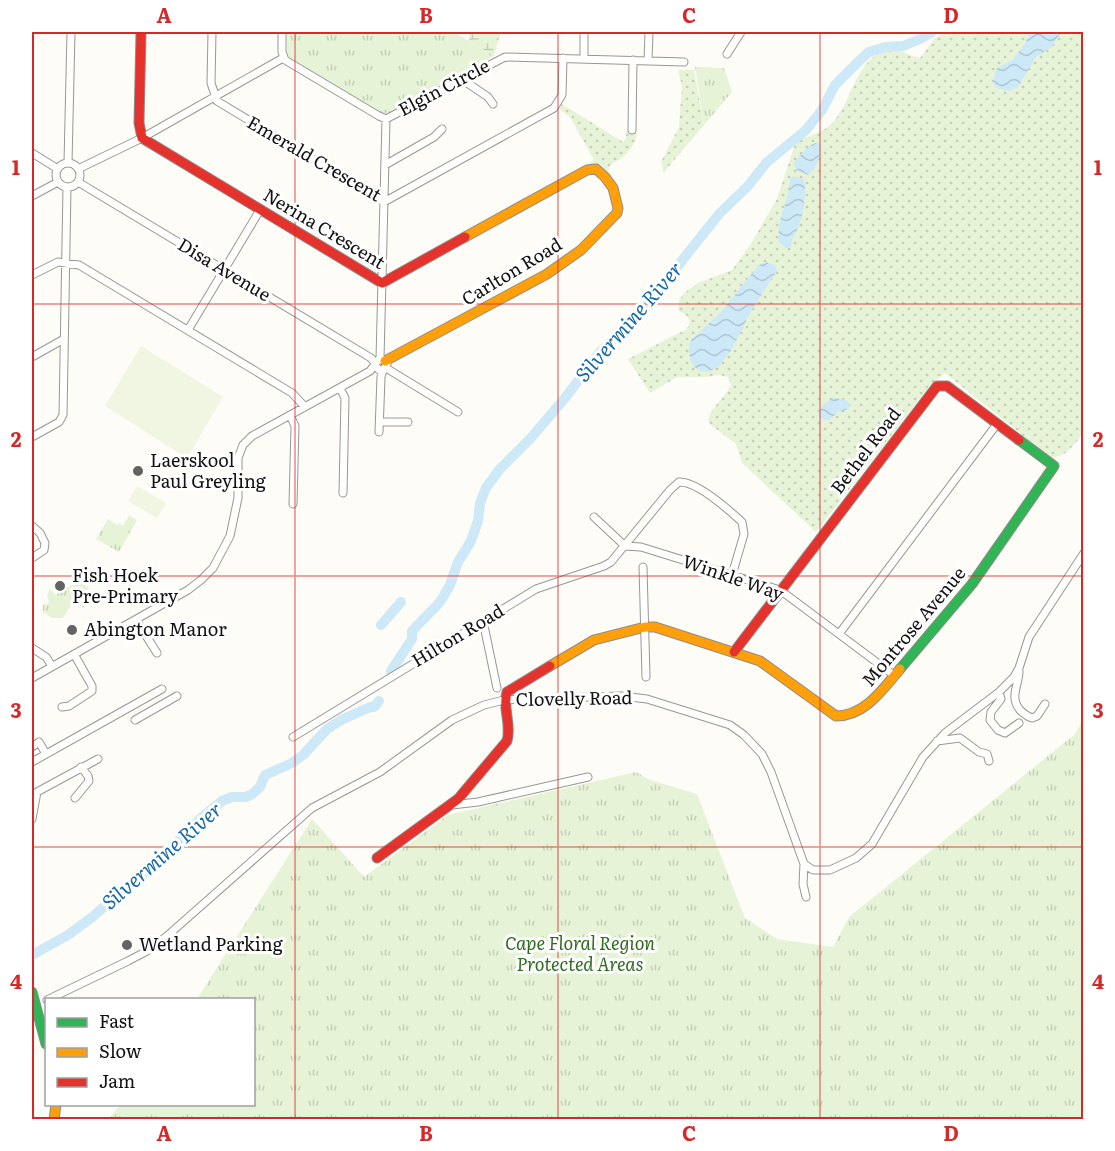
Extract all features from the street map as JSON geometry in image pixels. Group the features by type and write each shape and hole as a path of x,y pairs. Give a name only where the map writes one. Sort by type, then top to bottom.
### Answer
{"street":[{"path":"68,163 71,32"},
{"path":"141,32 140,123 142,138"},
{"path":"212,32 211,83 214,96"},
{"path":"78,169 142,138 283,58 282,32"},
{"path":"584,32 584,59"},
{"path":"648,61 649,32"},
{"path":"727,54 741,32"},
{"name":"Elgin Circle","path":"283,58 369,111 386,118 460,78 505,57 684,62"},
{"name":"Emerald Crescent","path":"214,96 217,101 384,202 554,108 562,95 563,58"},
{"path":"632,130 633,60"},
{"path":"460,78 488,97 493,104"},
{"path":"379,432 386,118"},
{"path":"385,165 434,137 442,129"},
{"name":"Nerina Crescent","path":"142,138 382,283 587,170"},
{"path":"32,153 58,169"},
{"path":"68,163 74,165 80,176 78,182 68,187 58,182 56,175 58,169 68,163"},
{"name":"Carlton Road","path":"32,678 188,590 213,568 231,536 238,498 238,458 243,445 252,436 542,278 581,249 617,213 619,208 619,201 603,173 596,169 587,170"},
{"path":"32,196 58,182"},
{"name":"Disa Avenue","path":"78,182 458,412"},
{"path":"32,437 59,422 63,415 68,187"},
{"path":"188,330 260,210"},
{"path":"32,275 54,263 66,262 81,266 292,393 305,407"},
{"path":"32,357 64,339"},
{"name":"Bethel Road","path":"734,652 937,386 947,386 1054,466"},
{"path":"340,388 345,398 343,493"},
{"path":"290,415 295,426 293,504"},
{"path":"380,422 408,422"},
{"path":"839,634 997,424"},
{"name":"Montrose Avenue","path":"504,700 507,692 514,686 591,641 645,627 655,627 764,664 839,717 869,705 972,584 1054,466"},
{"name":"Hilton Road","path":"293,737 539,588 604,566 615,558 679,482 687,482 698,487 742,522 744,534 732,575"},
{"path":"238,483 257,484"},
{"path":"594,517 625,546"},
{"path":"32,526 44,540 44,550 32,558"},
{"name":"Winkle Way","path":"625,546 641,547 780,590 895,676"},
{"path":"1045,704 1032,718 1017,707 1014,700 1019,668 1029,637 1083,553"},
{"path":"643,567 646,677"},
{"path":"136,620 157,653"},
{"path":"483,621 497,688"},
{"path":"32,648 46,657 52,666"},
{"path":"62,707 69,706 90,694 92,689 74,654"},
{"path":"804,864 810,870 830,870 865,852 891,815 917,765 937,741 999,692 1009,683 1019,668"},
{"path":"32,762 162,689"},
{"path":"999,692 1001,699 989,716 992,723 1005,733 1020,723"},
{"path":"153,695 158,706"},
{"path":"135,720 177,696"},
{"name":"Clovelly Road","path":"51,998 128,961 153,946 312,808 380,772 452,720 484,705 504,700 621,696 647,699 729,725 744,735 762,754 771,772 804,864 803,884 806,897"},
{"path":"376,858 459,798 508,739 509,730 504,700"},
{"path":"937,741 960,738 979,752 987,754 988,760"},
{"path":"32,747 39,742 46,754"},
{"path":"32,819 35,795 44,787 98,759"},
{"path":"75,798 89,781 81,767"},
{"path":"451,805 478,802 588,777"},
{"path":"32,992 45,1040"},
{"name":"Clovelly Road","path":"36,1005 45,1001"}],"green space":[{"path":"287,32 454,32 494,56 388,113 381,113 291,60 287,53"},
{"path":"470,32 501,32 494,56 469,41"},
{"path":"945,32 1083,32 1084,432 1061,456 1050,457 945,373 931,384 816,532 742,463 736,444 708,421 712,411 731,384 728,377 719,375 677,377 650,393 628,359 687,329 690,322 687,316 678,310 679,301 684,293 698,283 732,270 752,242 777,199 795,144 825,129 834,121 864,67 872,58 882,52 894,50 920,58 935,38"},
{"path":"695,67 724,68 732,92 704,125"},
{"path":"678,70 694,70 704,125 664,172 661,162 679,127 682,86"},
{"path":"562,104 623,142 626,138 626,131 637,132 632,147 624,156 610,165 608,172 600,166 587,164 594,160 570,117 559,109"},
{"path":"141,346 223,397 187,458 105,406"},
{"path":"137,486 166,503 157,518 128,501"},
{"path":"129,515 137,520 119,552 96,539 108,519 123,526"},
{"path":"80,579 97,598 82,608 77,601 73,602 63,618 52,618 43,612 43,605 49,603 47,596 50,589 56,595"},
{"name":"Cape Floral Region Protected Areas","path":"1083,719 1083,1119 109,1119 119,1106 255,1106 255,998 198,998 312,819 364,877 448,815 636,772 650,780 697,794 745,918 777,939 833,947 849,917 1075,734"}],"water":[{"path":"1031,32 1061,32 1052,47 1036,57 1018,87 1009,91 996,88 993,82 996,69 1014,58"},
{"path":"818,142 819,155 814,169 808,175 797,170 794,164 798,158 807,148"},
{"path":"793,176 803,179 804,207 791,246 787,249 779,242 778,235"},
{"path":"766,262 775,265 777,271 751,311 731,351 718,367 709,372 694,367 689,350 691,340 720,313 759,265"},
{"path":"835,398 846,400 850,405 848,409 838,412 829,420 819,418 823,405"}],"waterway":[{"name":"Silvermine River","path":"391,671 412,639 412,631 440,602 450,585 458,562 471,541 486,488 499,470 530,439 600,352 634,321 719,214 748,186 766,163 806,130 822,110 835,85 869,52 886,47 903,46 932,32"},
{"path":"381,625 401,602"},
{"name":"Silvermine River","path":"32,955 68,935 91,918 157,862 201,818 222,801 232,797 251,795 260,787 265,775 290,764 303,755 327,729 341,720 374,707 379,701"}],"traffic: fast":[{"path":"900,669 972,584 1054,466 1019,440"},
{"path":"32,992 45,1040"}],"traffic: slow":[{"path":"385,361 547,274 581,250 617,213 613,188 596,169 587,170 465,237"},
{"path":"550,666 594,640 645,627 655,627 760,661 836,716 846,715 865,706 880,693 900,669"},
{"path":"54,1120 56,1106"}],"traffic: jam":[{"path":"141,32 139,123 142,138 382,283 465,237"},
{"path":"734,652 937,386 947,386 1019,440"},
{"path":"377,858 458,799 507,741 507,692 550,666"}],"place":[{"name":"Laerskool Paul Greyling","path":"138,471"},
{"name":"Fish Hoek Pre-Primary","path":"60,586"},
{"name":"Abington Manor","path":"72,630"},
{"name":"Wetland Parking","path":"127,945"}]}
